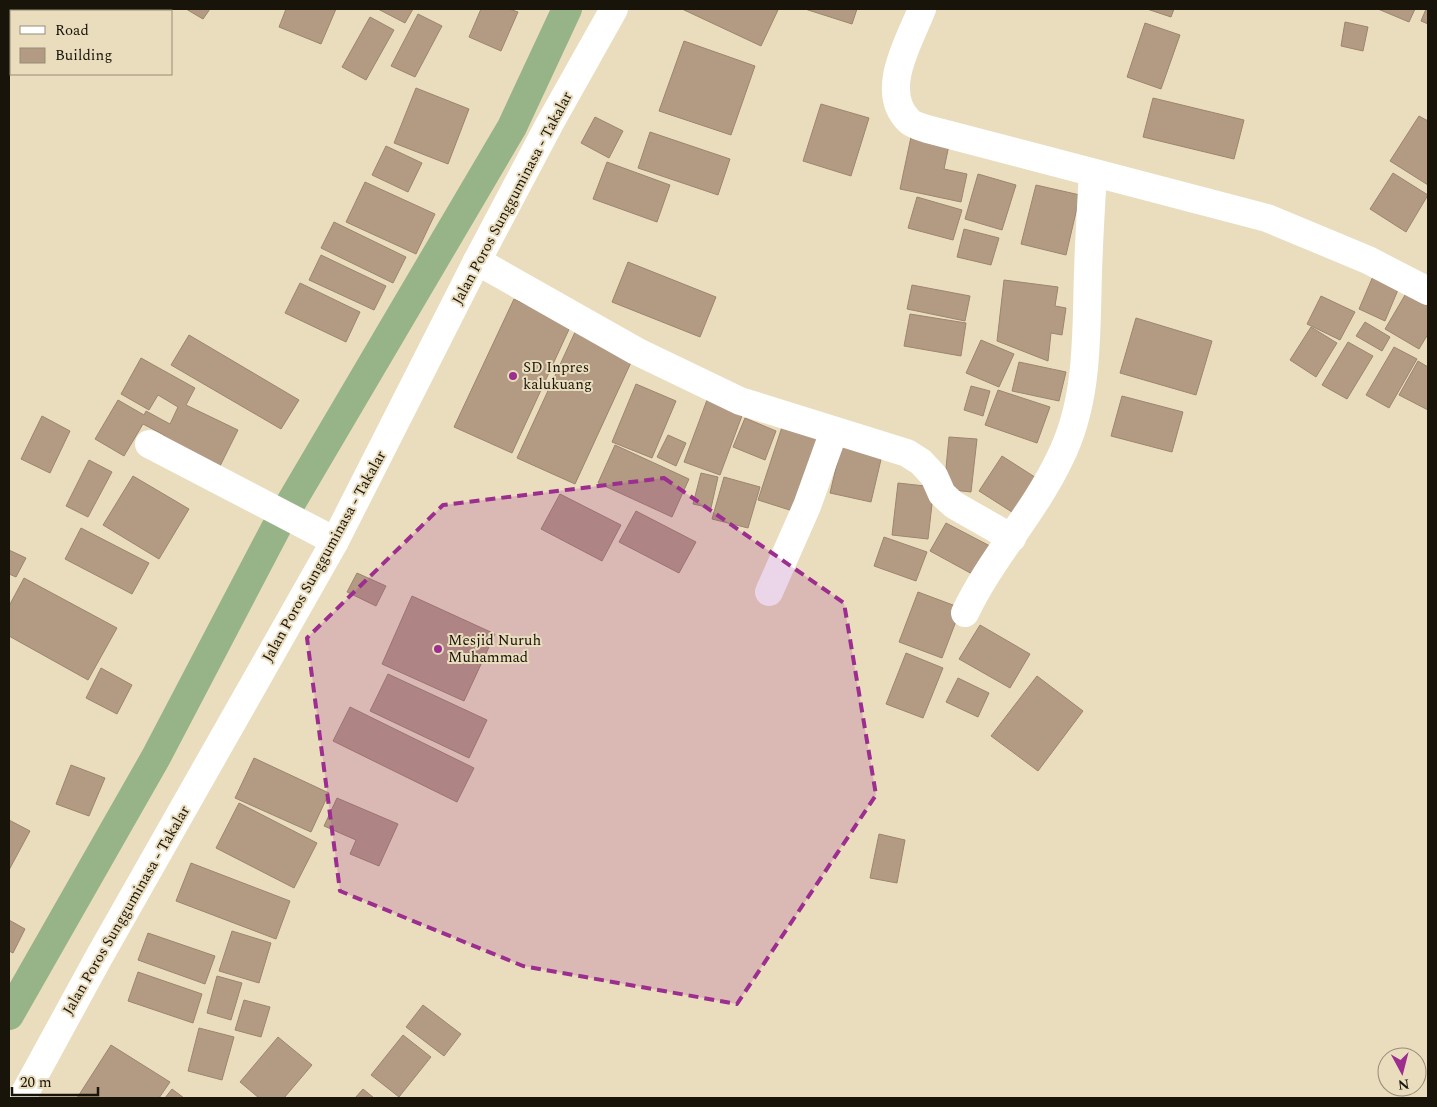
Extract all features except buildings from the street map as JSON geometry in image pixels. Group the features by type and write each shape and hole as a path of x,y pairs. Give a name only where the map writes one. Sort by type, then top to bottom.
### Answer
{"main road":[{"name":"Jalan Poros Sungguminasa - Takalar","path":"22,1098 98,957 335,541 477,261 550,123 614,9"},
{"path":"922,9 897,73 896,96 910,122 927,129 1267,218 1368,260 1428,291"},
{"path":"965,613 980,583 1036,501 1061,457 1079,409 1086,348 1093,173"},
{"path":"477,261 636,351 740,401 907,453 921,462 934,476 942,494 954,506 1012,538"},
{"path":"769,592 807,506 834,431"},
{"path":"149,444 335,541"}],"highlighted area":[{"path":"664,478 844,603 876,795 737,1004 523,966 340,891 307,638 443,505"}],"waterway":[{"path":"9,1015 156,757 276,528 512,127 567,9"}],"place":[{"name":"SD Inpres kalukuang","path":"513,376"},
{"name":"Mesjid Nuruh Muhammad","path":"438,649"}]}
